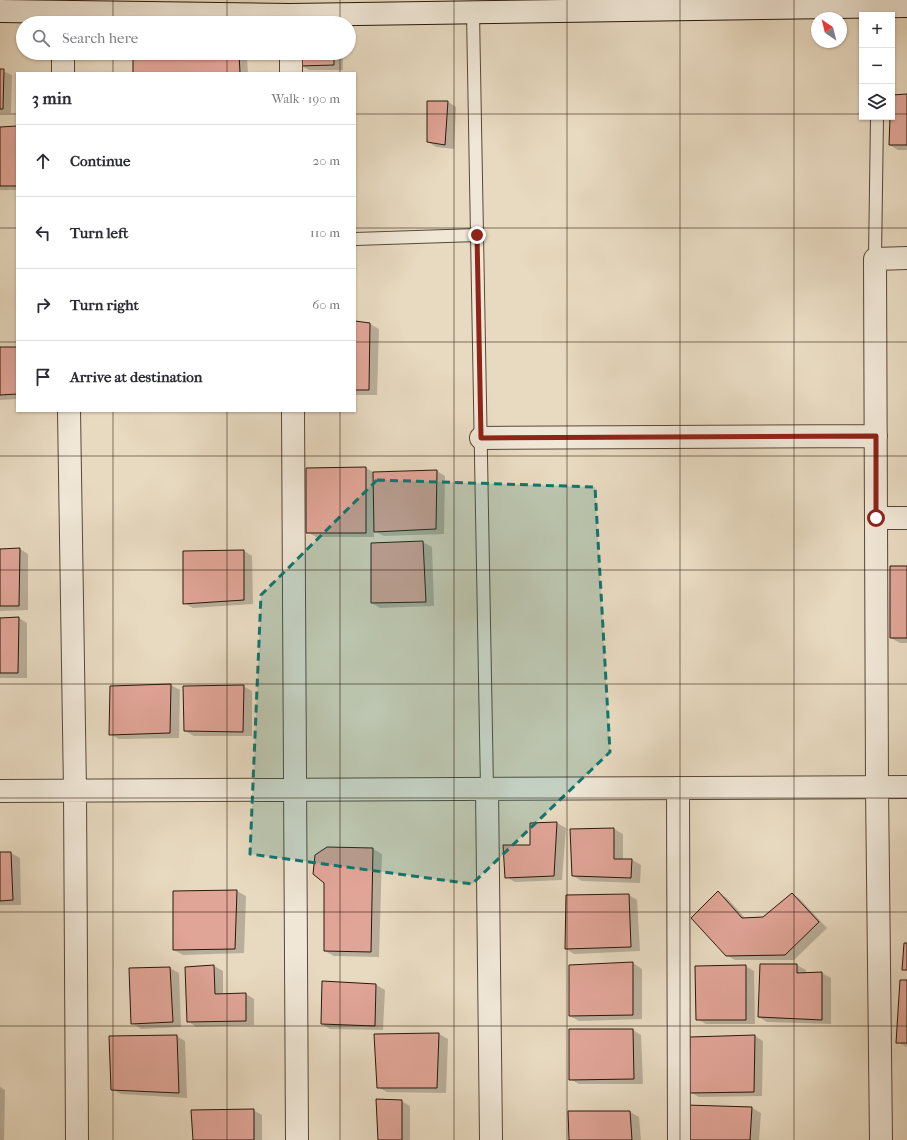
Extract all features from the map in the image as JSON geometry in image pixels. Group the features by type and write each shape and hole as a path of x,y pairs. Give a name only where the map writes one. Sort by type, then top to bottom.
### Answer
{"street":[{"path":"356,16 473,12 878,11 907,6"},
{"path":"0,11 52,16"},
{"path":"63,60 64,72"},
{"path":"291,60 291,72"},
{"path":"881,1140 877,787 875,259 907,258"},
{"path":"69,412 75,791 77,1140"},
{"path":"293,412 297,1140"},
{"path":"481,438 876,436"},
{"path":"876,518 907,518"},
{"path":"0,791 907,787"},
{"path":"678,788 679,1140"},
{"path":"487,789 491,1140"}],"lane":[{"path":"473,12 487,789"},
{"path":"875,259 877,120"},
{"path":"356,239 477,235"}],"highlighted area":[{"path":"377,480 595,487 610,752 472,884 250,854 261,595"}],"building":[{"path":"133,60 239,60 240,72 133,72"},
{"path":"299,60 334,60 334,65 299,66"},
{"path":"0,69 4,69 3,109 0,109"},
{"path":"907,94 907,145 889,145 890,120 895,120 895,95"},
{"path":"427,101 448,101 445,145 427,142"},
{"path":"16,126 16,186 0,186 0,127"},
{"path":"356,321 370,323 369,390 356,390"},
{"path":"0,347 16,347 16,394 0,395"},
{"path":"366,467 366,533 306,533 306,468"},
{"path":"437,470 436,529 374,532 373,472"},
{"path":"423,541 426,602 371,603 371,543"},
{"path":"20,548 19,606 0,606 0,549"},
{"path":"244,550 244,600 183,604 183,551"},
{"path":"890,566 907,566 907,638 890,638"},
{"path":"19,617 18,673 0,673 0,618"},
{"path":"171,684 170,733 109,735 110,686"},
{"path":"244,685 243,732 184,731 183,686"},
{"path":"557,822 554,876 505,878 503,845 530,845 530,823"},
{"path":"614,828 614,859 632,859 631,878 572,876 570,829"},
{"path":"327,847 373,848 371,952 324,951 324,883 313,874 315,855"},
{"path":"0,852 11,852 13,900 0,901"},
{"path":"237,890 235,949 173,950 173,891"},
{"path":"718,891 742,918 763,917 792,893 819,922 785,955 726,956 691,918"},
{"path":"629,894 631,947 565,949 566,895"},
{"path":"904,943 907,943 907,970 902,970"},
{"path":"633,962 633,1015 569,1016 569,965"},
{"path":"760,964 797,964 797,973 822,972 822,1020 758,1017"},
{"path":"214,965 215,994 246,993 246,1021 187,1022 185,967"},
{"path":"746,965 746,1020 696,1020 695,966"},
{"path":"170,967 173,1022 131,1024 129,968"},
{"path":"900,980 907,980 907,1043 896,1043"},
{"path":"322,981 376,984 375,1026 321,1024"},
{"path":"569,1029 633,1029 634,1079 569,1080"},
{"path":"439,1033 437,1088 377,1088 374,1034"},
{"path":"177,1035 179,1093 111,1090 109,1036"},
{"path":"755,1035 754,1092 689,1093 690,1037"},
{"path":"376,1099 402,1100 402,1140 378,1140"},
{"path":"686,1105 752,1107 750,1140 686,1140"},
{"path":"254,1109 254,1140 193,1140 191,1110"},
{"path":"568,1111 630,1111 632,1140 569,1140"}],"route":[{"path":"477,235 481,438 876,436 876,518"}]}
